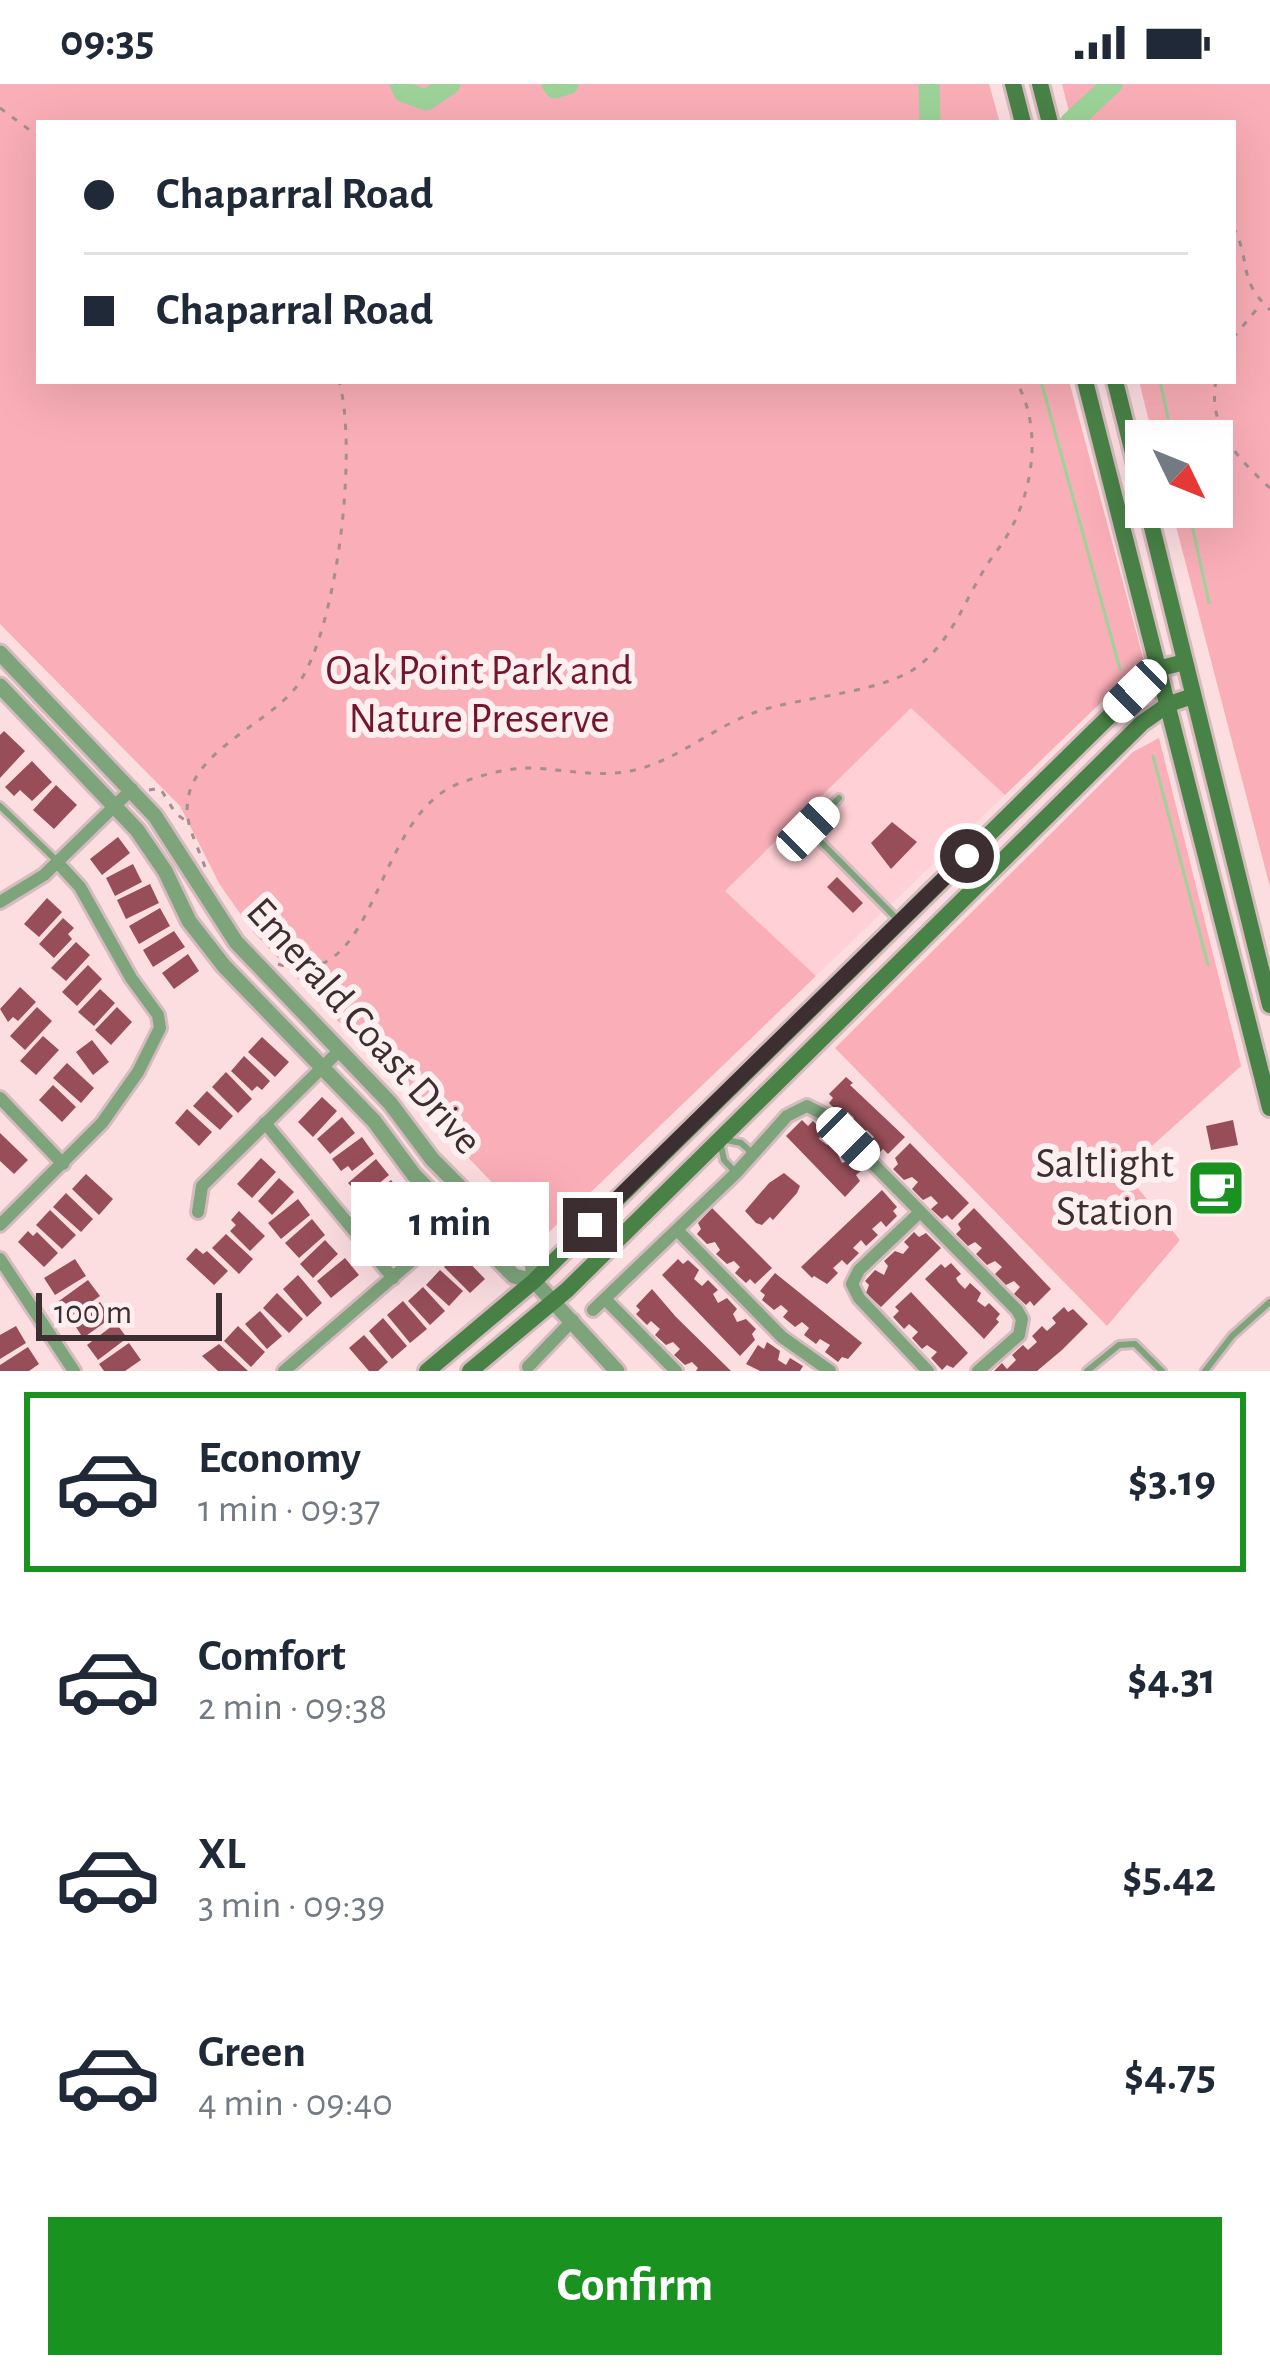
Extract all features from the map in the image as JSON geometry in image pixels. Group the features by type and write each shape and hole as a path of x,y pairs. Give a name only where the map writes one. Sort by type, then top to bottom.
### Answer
{"main road":[{"path":"1013,84 1022,120"},
{"path":"1040,84 1049,120"},
{"path":"1086,384 1270,1108"},
{"path":"1115,384 1125,424"},
{"path":"1152,528 1270,1005"},
{"path":"427,1371 534,1281 1161,668 1185,662"},
{"path":"470,1371 554,1302 1142,723 1191,690"},
{"path":"900,922 920,943"},
{"path":"1230,941 1252,936"},
{"path":"699,1119 720,1139"}],"street":[{"name":"Emerald Coast Drive","path":"0,653 132,789 170,834 222,926 390,1103 431,1159 532,1260 534,1281"},
{"name":"Emerald Coast Drive","path":"0,686 116,805 165,871 202,939 374,1120 414,1175 514,1276 534,1281 617,1371"},
{"path":"0,902 34,884 132,789"},
{"path":"0,1226 63,1164 126,1090 160,1021 80,887 58,863"},
{"path":"198,1212 202,1186 340,1050"},
{"path":"0,1098 63,1164"},
{"path":"593,1310 678,1231 797,1108 817,1108 1022,1319 1019,1335 978,1371"},
{"path":"265,1124 393,1278"},
{"path":"920,1212 859,1270 852,1284 859,1298 928,1371"},
{"path":"284,1371 459,1220"},
{"path":"678,1231 782,1337 830,1371"},
{"path":"0,1259 74,1371"},
{"path":"605,1300 676,1371"},
{"path":"528,1366 573,1320"}],"lane":[{"path":"838,798 808,829 900,922"},
{"path":"0,806 58,863"},
{"path":"736,1173 724,1160 720,1139 741,1143 754,1155"},
{"path":"1205,1371 1232,1336 1270,1302"},
{"path":"1087,1371 1119,1345 1135,1344 1162,1371"}],"path":[{"path":"0,108 36,135"},
{"path":"1236,232 1249,288 1270,310"},
{"path":"1236,334 1262,303"},
{"path":"211,883 189,823 190,794 202,767 297,686 312,661 330,601 343,511 347,425 340,384"},
{"path":"274,963 304,968 329,961 345,949 359,930 399,840 417,816 455,784 524,768 592,775 628,772 757,712 814,695 872,686 916,669 954,631 981,572 1016,526 1023,507 1031,429 1017,384"},
{"path":"1216,384 1217,415 1226,440 1238,460 1270,488"}],"shaded area":[{"path":"912,707 1005,795 816,976 725,891"}],"green space":[{"name":"Oak Point Park and Nature Preserve","path":"0,84 989,84 999,120 36,120 36,384 1070,384 1144,661 1005,795 911,708 725,891 816,976 544,1237 254,933 220,885 180,806 0,624"},
{"path":"1062,84 1270,84 1270,887 1176,528 1233,528 1233,420 1149,420 1140,384 1236,384 1236,120 1071,120"},
{"path":"1159,738 1241,1066 1124,1171 1180,1240 1107,1326 835,1048 1133,752"}],"building":[{"path":"4,731 25,751 0,778 0,735"},
{"path":"32,761 52,782 32,801 20,790 14,796 5,787"},
{"path":"56,785 77,805 54,829 33,810"},
{"path":"892,822 917,842 891,869 871,843"},
{"path":"118,837 130,853 102,875 90,859"},
{"path":"133,864 142,882 115,896 106,878"},
{"path":"837,877 863,903 853,913 827,887"},
{"path":"150,884 159,903 126,919 117,900"},
{"path":"47,898 62,912 39,937 24,924"},
{"path":"160,908 170,926 139,944 129,926"},
{"path":"63,918 74,928 68,934 72,939 54,958 39,944"},
{"path":"174,931 185,947 153,967 143,950"},
{"path":"76,942 90,955 66,981 51,968"},
{"path":"188,954 199,971 174,989 162,973"},
{"path":"88,965 102,979 77,1006 62,992"},
{"path":"20,987 36,1002 18,1021 13,1017 8,1022 0,1009"},
{"path":"100,989 115,1003 94,1026 78,1012"},
{"path":"37,1007 52,1021 25,1050 10,1036"},
{"path":"117,1007 132,1022 111,1045 95,1030"},
{"path":"43,1036 59,1050 36,1075 20,1061"},
{"path":"262,1037 289,1062 275,1077 248,1052"},
{"path":"92,1040 109,1062 93,1075 76,1052"},
{"path":"244,1056 270,1081 262,1090 257,1086 252,1091 231,1071"},
{"path":"67,1063 94,1088 81,1103 53,1078"},
{"path":"226,1072 252,1099 238,1113 212,1087"},
{"path":"846,1077 905,1137 888,1154 883,1149 878,1154 867,1143 874,1137 867,1130 859,1134 848,1124 854,1118 848,1112 840,1114 829,1103 833,1098 829,1094"},
{"path":"53,1085 76,1107 62,1122 39,1100"},
{"path":"207,1091 233,1116 220,1130 193,1106"},
{"path":"322,1097 337,1111 313,1137 298,1122"},
{"path":"187,1109 212,1132 199,1146 175,1123"},
{"path":"342,1117 355,1133 330,1154 317,1139"},
{"path":"802,1120 808,1126 813,1121 823,1131 819,1139 827,1145 832,1140 842,1150 838,1155 842,1163 850,1160 861,1171 856,1175 860,1181 845,1197 786,1136"},
{"path":"1233,1120 1238,1145 1211,1150 1206,1126"},
{"path":"0,1133 28,1160 14,1174 0,1161"},
{"path":"362,1137 374,1154 352,1171 348,1166 341,1171 332,1159"},
{"path":"910,1143 969,1203 952,1220 947,1215 942,1219 931,1209 938,1203 931,1196 923,1200 912,1189 918,1182 912,1177 904,1180 893,1169 898,1164 895,1158"},
{"path":"261,1158 276,1172 252,1198 237,1184"},
{"path":"376,1159 389,1175 362,1198 348,1183"},
{"name":"Saltlight Station","path":"1230,1162 1242,1179 1204,1206 1198,1197 1205,1192 1199,1183"},
{"path":"784,1173 800,1186 797,1193 773,1220 756,1223 745,1211"},
{"path":"86,1174 113,1199 99,1215 72,1189"},
{"path":"279,1178 294,1192 272,1215 258,1201"},
{"path":"391,1180 404,1196 379,1216 366,1200"},
{"path":"882,1190 897,1207 893,1211 897,1216 886,1227 881,1221 872,1229 878,1235 866,1246 861,1240 853,1248 859,1253 847,1265 842,1260 833,1268 838,1273 827,1284 812,1278 801,1267"},
{"path":"66,1193 93,1219 81,1232 53,1207"},
{"path":"410,1197 423,1213 394,1237 381,1222"},
{"path":"298,1199 310,1215 281,1239 268,1223"},
{"path":"712,1208 772,1268 755,1284 735,1273 740,1267 734,1261 727,1264 716,1254 720,1250 715,1242 707,1244 697,1234 698,1223"},
{"path":"974,1208 1051,1289 1034,1306 1014,1294 1020,1287 1014,1281 1006,1285 995,1274 1002,1267 995,1261 987,1265 976,1254 982,1248 975,1242 968,1246 956,1234 961,1229 958,1224"},
{"path":"50,1210 76,1235 62,1249 36,1225"},
{"path":"239,1211 265,1236 250,1251 230,1231 236,1225 231,1220"},
{"path":"312,1219 325,1235 299,1258 285,1243"},
{"path":"28,1231 33,1236 37,1232 58,1253 44,1267 18,1242"},
{"path":"914,1232 919,1237 926,1233 941,1248 881,1307 866,1293 869,1285 865,1281 875,1270 884,1275 888,1266 884,1261 895,1251 903,1254 909,1247 904,1242"},
{"path":"226,1234 253,1259 239,1274 212,1248"},
{"path":"325,1240 338,1254 313,1278 300,1264"},
{"path":"196,1248 203,1254 207,1251 228,1271 214,1285 186,1259"},
{"path":"459,1252 485,1279 470,1293 444,1267"},
{"path":"345,1258 359,1275 331,1298 317,1281"},
{"path":"75,1259 86,1276 55,1295 44,1278"},
{"path":"678,1259 683,1264 688,1260 699,1270 694,1279 702,1286 708,1280 718,1290 713,1294 718,1303 727,1298 737,1309 733,1314 737,1322 746,1319 756,1329 755,1340 740,1356 662,1275"},
{"path":"951,1263 961,1274 958,1282 965,1289 970,1283 981,1293 977,1301 985,1307 989,1303 1000,1314 984,1339 925,1279 941,1264 945,1268"},
{"path":"440,1270 463,1291 449,1306 426,1285"},
{"path":"775,1273 862,1343 848,1359 842,1357 838,1362 825,1352 830,1345 820,1339 816,1344 804,1335 809,1328 802,1322 795,1327 783,1317 788,1311 781,1305 774,1310 762,1300 765,1295 760,1291"},
{"path":"298,1275 322,1303 307,1317 283,1289"},
{"path":"88,1280 100,1296 70,1317 59,1301"},
{"path":"423,1287 445,1311 430,1325 408,1301"},
{"path":"652,1289 731,1371 696,1371 692,1362 685,1365 674,1355 680,1349 673,1342 666,1345 655,1335 660,1329 636,1314 640,1310 636,1306"},
{"path":"911,1292 968,1353 953,1368 947,1365 942,1370 931,1358 937,1352 927,1345 922,1349 912,1338 918,1332 909,1324 904,1329 893,1317 899,1311 895,1307"},
{"path":"277,1293 303,1319 289,1333 263,1308"},
{"path":"403,1301 427,1329 410,1343 387,1315"},
{"path":"100,1302 111,1318 83,1338 72,1321"},
{"path":"1064,1307 1088,1324 1062,1350 1037,1371 994,1371 1002,1363 1007,1369 1016,1360 1012,1355 1023,1345 1028,1350 1037,1342 1032,1336 1042,1326 1047,1331 1056,1323 1052,1318"},
{"path":"260,1311 282,1336 267,1349 245,1324"},
{"path":"383,1318 407,1346 392,1359 369,1331"},
{"path":"116,1323 127,1338 98,1360 87,1345"},
{"path":"16,1326 26,1343 0,1359 0,1335"},
{"path":"238,1326 265,1352 251,1367 224,1341"},
{"path":"364,1335 388,1362 378,1371 369,1371 349,1348"},
{"path":"767,1342 780,1351 778,1360 786,1365 790,1358 803,1366 800,1371 760,1371 746,1364 758,1345 764,1349"},
{"path":"129,1343 141,1360 125,1371 104,1371 99,1364"},
{"path":"219,1344 248,1371 218,1371 202,1356"},
{"path":"28,1347 39,1364 29,1371 0,1371 0,1365"}],"waterway":[{"path":"400,84 404,92 426,100 450,84"},
{"path":"552,84 555,88 568,84"},
{"path":"929,84 930,120"},
{"path":"1073,120 1112,84"},
{"path":"1042,384 1120,669"},
{"path":"1161,384 1168,420"},
{"path":"1193,528 1209,603"},
{"path":"1153,756 1208,965"}],"place":[{"name":"Saltlight Station","path":"1216,1188"}],"route":[{"path":"590,1225 967,856"}]}
